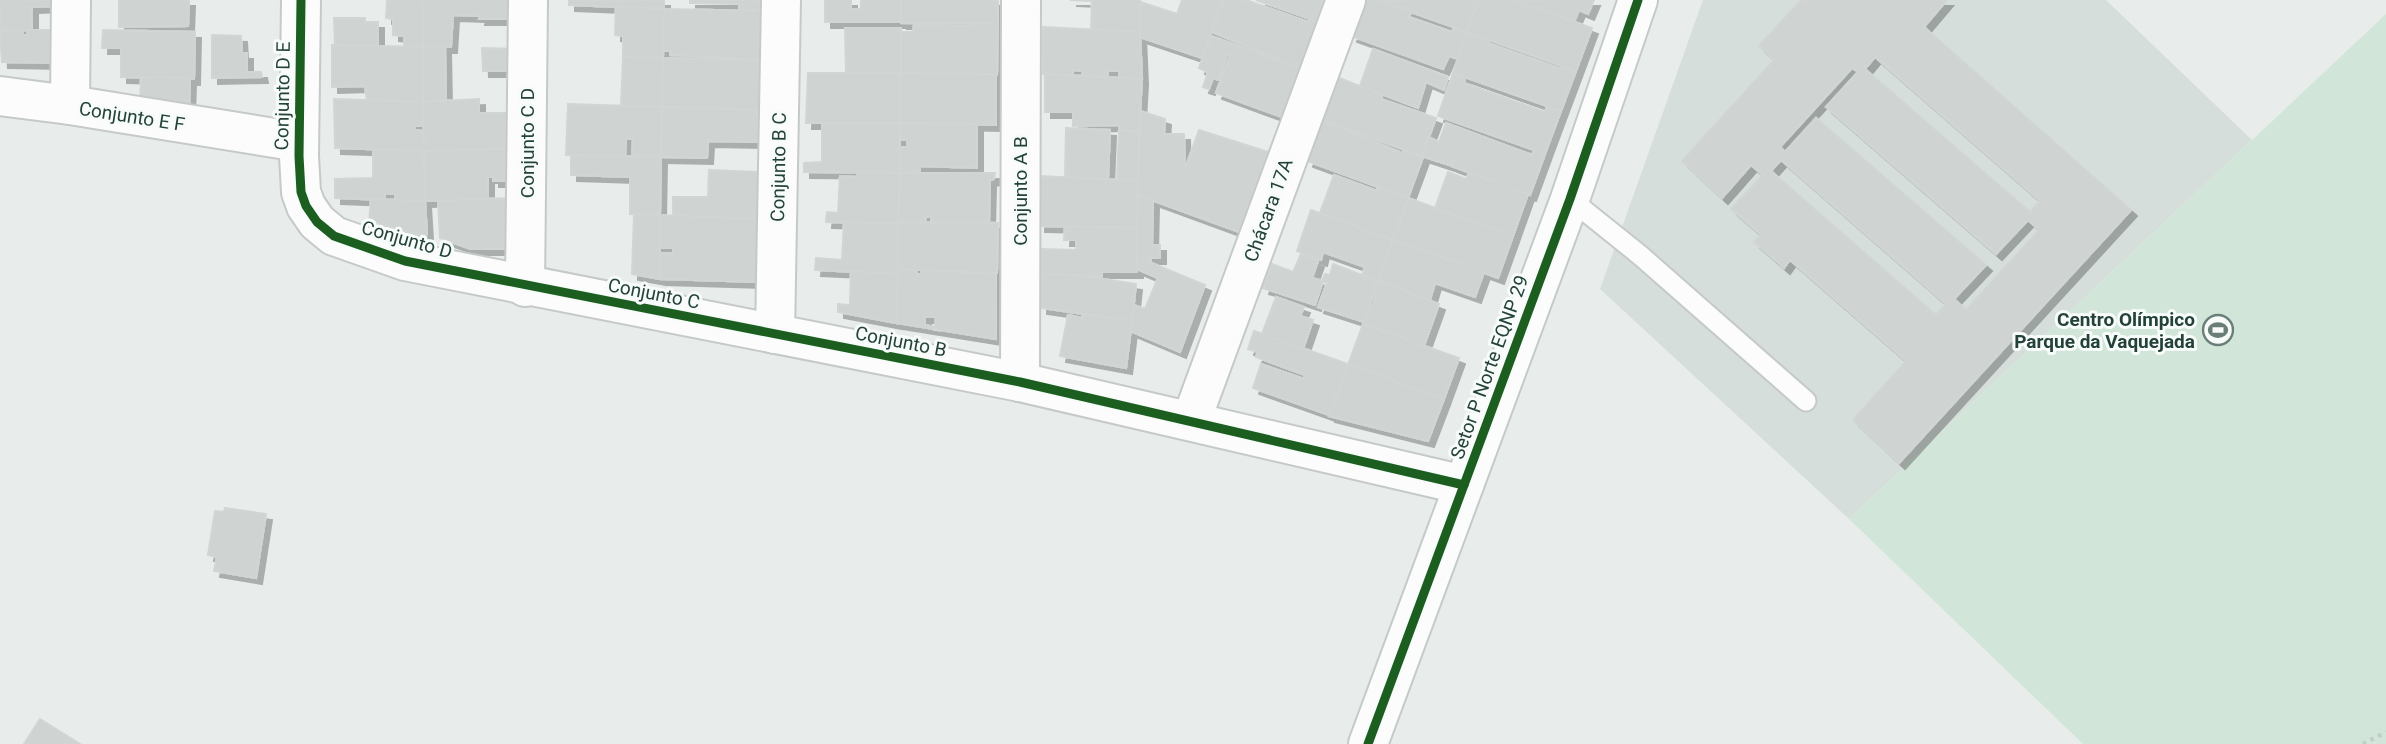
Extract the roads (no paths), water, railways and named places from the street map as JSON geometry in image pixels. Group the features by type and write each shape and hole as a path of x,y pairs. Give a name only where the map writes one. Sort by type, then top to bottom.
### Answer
{"street":[{"name":"Conjunto E F","path":"71,0 70,106 299,142"},
{"name":"Conjunto D E","path":"301,191 299,142 302,0"},
{"name":"Conjunto C D","path":"525,287 528,0"},
{"name":"Conjunto B C","path":"775,334 780,0"},
{"name":"Conjunto A B","path":"1020,382 1021,0"},
{"name":"Chácara 17A","path":"1191,421 1346,0"},
{"name":"Setor P Norte EQNP 29","path":"1368,744 1570,199 1637,0"},
{"path":"0,96 70,106"},
{"name":"Conjunto D","path":"301,191 317,222 334,236 405,261 525,287"},
{"name":"Conjunto C","path":"525,287 775,334"},
{"name":"Conjunto B","path":"775,334 1020,382 1464,485"}],"lane":[{"path":"1570,199 1641,256 1806,401"}],"place":[{"name":"Centro Olímpico Parque da Vaquejada","path":"2218,330"}]}
